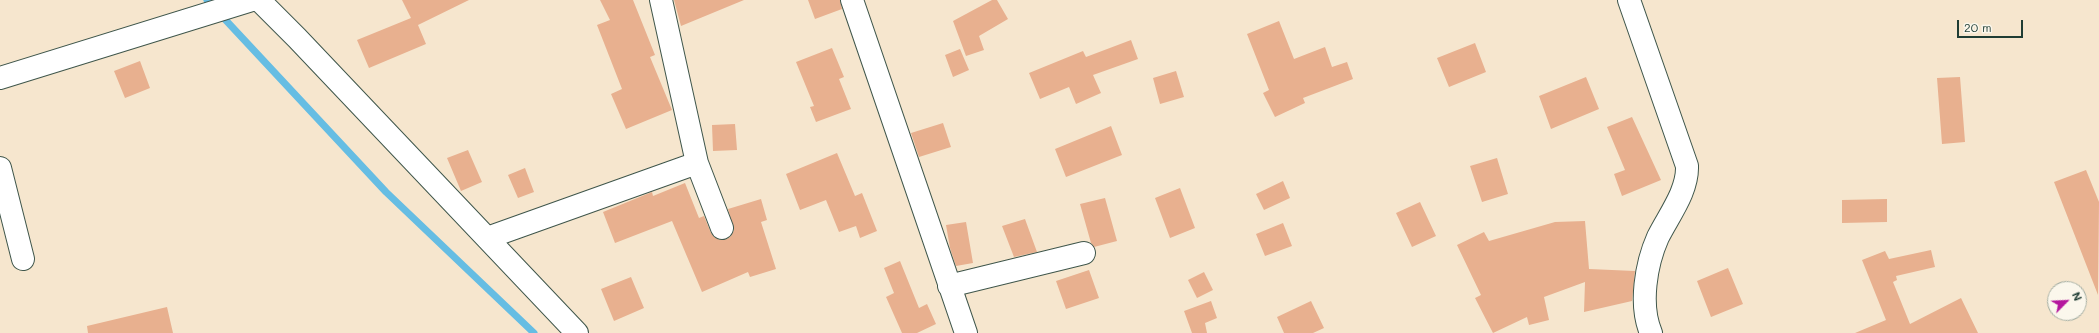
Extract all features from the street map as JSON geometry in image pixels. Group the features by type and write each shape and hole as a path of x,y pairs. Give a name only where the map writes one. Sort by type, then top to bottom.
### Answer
{"street":[{"path":"0,78 252,0"},
{"path":"259,0 297,38 577,333"},
{"path":"662,0 697,163 722,228"},
{"path":"852,0 966,333"},
{"path":"1629,0 1687,166 1687,173 1682,190 1658,238 1651,259 1646,283 1645,313 1651,333"},
{"path":"487,238 697,163"},
{"path":"0,168 23,259"},
{"path":"949,286 1084,253"}],"building":[{"path":"402,0 469,0 418,25 426,44 369,68 357,40 411,18"},
{"path":"600,0 633,0 655,55 650,57 672,110 626,129 611,94 622,89 597,25 610,20"},
{"path":"674,0 744,0 681,26"},
{"path":"808,0 840,0 842,9 815,19"},
{"path":"992,0 997,0 1008,19 979,36 984,50 966,56 953,21"},
{"path":"1279,21 1294,59 1325,47 1332,67 1347,62 1353,79 1303,98 1305,103 1275,117 1263,93 1269,90 1247,34"},
{"path":"1131,40 1138,59 1093,75 1101,93 1076,104 1069,87 1040,99 1029,73 1083,51 1086,57"},
{"path":"1475,43 1486,72 1449,87 1437,58"},
{"path":"832,48 844,77 839,79 851,109 816,122 810,107 814,106 796,62"},
{"path":"960,49 969,70 953,77 945,55"},
{"path":"140,61 150,88 125,98 114,71"},
{"path":"1176,71 1184,97 1160,104 1153,78"},
{"path":"1586,77 1599,109 1551,129 1539,96"},
{"path":"1960,77 1965,142 1942,144 1937,78"},
{"path":"1632,117 1661,180 1622,196 1614,174 1625,170 1607,127"},
{"path":"943,123 951,147 919,157 911,133"},
{"path":"735,124 737,150 713,151 712,125"},
{"path":"1111,126 1122,155 1066,177 1055,149"},
{"path":"468,150 482,182 461,191 447,158"},
{"path":"837,153 855,196 862,193 877,231 860,238 856,226 839,232 826,200 800,210 786,174"},
{"path":"1497,158 1508,194 1482,202 1470,166"},
{"path":"525,168 534,192 518,198 508,175"},
{"path":"2086,170 2099,202 2098,295 2054,182"},
{"path":"1283,181 1290,198 1264,210 1256,194"},
{"path":"685,183 699,218 704,216 711,233 714,237 720,240 727,239 731,236 734,230 728,209 761,199 767,220 761,222 776,269 750,277 748,272 702,292 672,221 615,243 603,212 652,192 653,196"},
{"path":"1180,188 1195,228 1170,238 1155,198"},
{"path":"1105,198 1117,241 1094,247 1091,243 1080,204"},
{"path":"1887,199 1887,222 1842,223 1842,200"},
{"path":"1420,202 1436,236 1412,247 1396,213"},
{"path":"1025,219 1037,252 1014,257 1002,226"},
{"path":"1585,221 1589,269 1635,271 1632,301 1584,312 1585,282 1544,297 1549,320 1529,325 1527,317 1493,333 1475,298 1481,295 1457,245 1484,232 1489,241 1555,222"},
{"path":"966,222 973,263 956,266 950,248 946,225"},
{"path":"1283,223 1292,246 1265,256 1256,234"},
{"path":"1931,250 1935,267 1896,276 1897,280 1893,282 1910,324 1961,298 1978,333 1855,333 1886,320 1862,260 1885,251 1889,259"},
{"path":"900,261 919,308 927,304 936,324 917,333 902,333 886,297 894,293 884,268"},
{"path":"1728,268 1743,304 1711,317 1697,281"},
{"path":"1089,270 1099,298 1066,309 1056,281"},
{"path":"1204,272 1213,290 1197,298 1188,280"},
{"path":"631,277 644,308 614,321 601,289"},
{"path":"1211,301 1217,318 1205,323 1207,333 1192,333 1184,311"},
{"path":"1311,301 1324,328 1313,333 1284,333 1277,317"},
{"path":"167,307 173,333 88,333 87,326"}],"waterway":[{"path":"207,0 386,192 534,333"}]}
